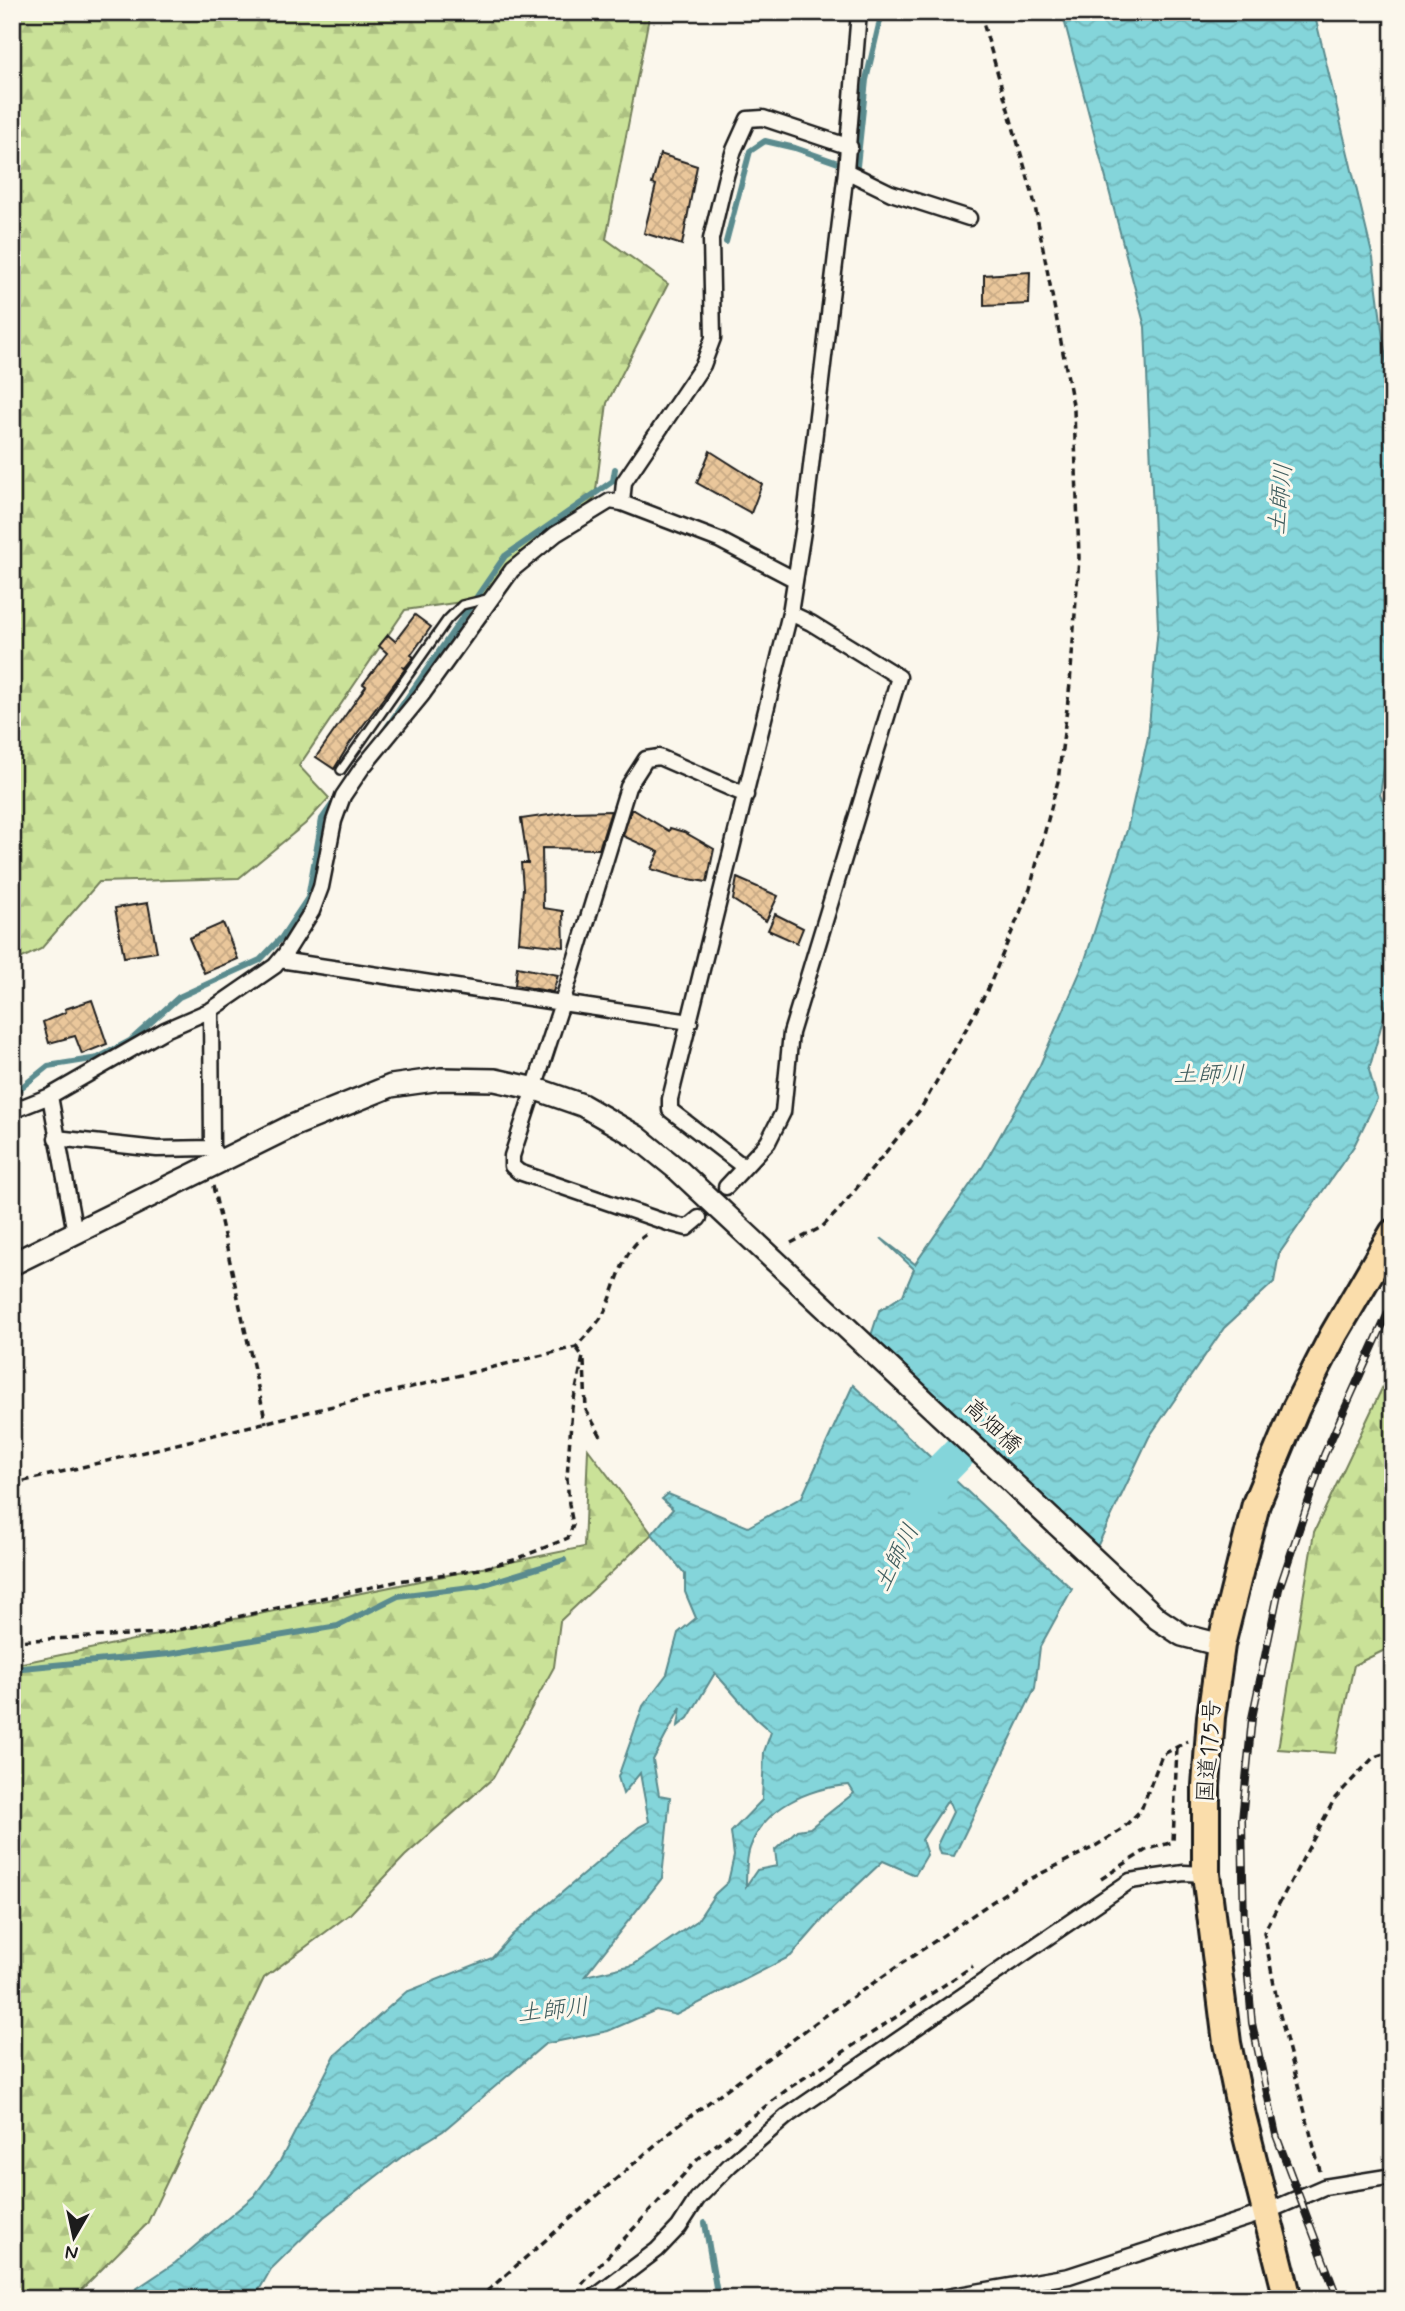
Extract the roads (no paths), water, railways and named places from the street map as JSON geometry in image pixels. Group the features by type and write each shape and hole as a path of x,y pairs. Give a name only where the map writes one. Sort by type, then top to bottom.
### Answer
{"highway":[{"name":"国道175号","path":"1288,2299 1242,2116 1227,2043 1206,1874 1206,1786 1211,1717 1221,1645 1256,1504 1296,1408 1334,1334 1393,1233"}],"street":[{"path":"744,1167 670,1110 670,1100 790,613 804,525 850,147 859,12"},
{"path":"622,503 624,481 703,365 713,338 711,239 734,150 748,119 763,118 850,147"},
{"path":"846,171 891,193 969,218"},
{"path":"12,1111 50,1096 165,1030 211,1010 280,960 312,911 320,887 330,835 343,796 362,768 422,695 512,570 556,534 610,501 622,503 719,540 794,579"},
{"path":"726,1187 768,1142 783,1112 790,1034 899,677 790,613"},
{"path":"699,1218 687,1228 668,1223 519,1172 512,1166 512,1156 536,1088 628,787 646,759 659,757 746,795"},
{"path":"280,960 690,1022"},
{"path":"56,1139 157,1149 215,1163 211,1010"},
{"name":"高畑橋","path":"12,1264 292,1126 391,1086 441,1079 495,1080 536,1088 582,1105 636,1136 678,1170 1158,1619 1182,1635 1221,1645"},
{"path":"50,1096 75,1233"},
{"path":"592,2299 657,2250 680,2227 697,2199 730,2165 787,2116 1130,1881 1184,1873 1206,1874"},
{"path":"935,2299 1069,2276 1266,2212 1324,2187 1393,2176"}],"lane":[{"path":"341,769 447,620 462,605 492,598"}],"water":[{"name":"土師川","path":"1062,12 1314,12 1373,258 1393,416 1393,708 1380,795 1393,824 1393,983 1369,1070 1377,1099 1354,1146 1279,1254 1274,1282 1224,1328 1149,1437 1096,1549 869,1342 879,1311 903,1295 914,1269 881,1238 915,1264 983,1166 1040,1065 1084,963 1127,830 1148,737 1158,627 1145,327"},
{"path":"853,1385 1072,1589 1040,1647 1035,1688 954,1856 940,1854 937,1845 953,1812 948,1800 922,1840 927,1855 915,1875 883,1861 831,1910 791,1956 676,2015 656,2010 608,2031 545,2044 443,2131 404,2155 324,2217 271,2269 254,2299 121,2299 175,2263 254,2196 280,2161 335,2055 406,1992 492,1958 512,1935 639,1827 649,1822 640,1773 623,1794 618,1777 643,1706 667,1674 678,1633 696,1618 685,1592 685,1574 652,1534 673,1509 662,1499 668,1494 748,1527 802,1497","holes":["715,1673 771,1732 764,1752 762,1800 731,1832 734,1856 728,1882 715,1894 697,1921 633,1965 585,1976 662,1878 670,1797 659,1795 653,1760 681,1707 678,1726 688,1718","849,1785 854,1793 810,1828 797,1830 775,1850 777,1866 757,1870 746,1886 749,1852 766,1821 790,1802 804,1795"]}],"waterway":[{"path":"857,166 866,80 882,12"},
{"path":"726,242 750,151 765,141 841,164"},
{"path":"383,733 505,556 613,481 615,469"},
{"path":"12,1095 48,1066 98,1058 130,1041 179,997 260,960 282,937 308,898 322,819 336,799"},
{"name":"土師川","path":"923,1510 943,1469 994,1417"},
{"path":"12,1669 169,1654 338,1626 398,1596 479,1586 564,1560"},
{"path":"705,2223 718,2299"}],"railway":[{"path":"1338,2299 1276,2135 1252,2023 1244,1930 1242,1820 1252,1718 1279,1589 1324,1455 1393,1302"}]}
